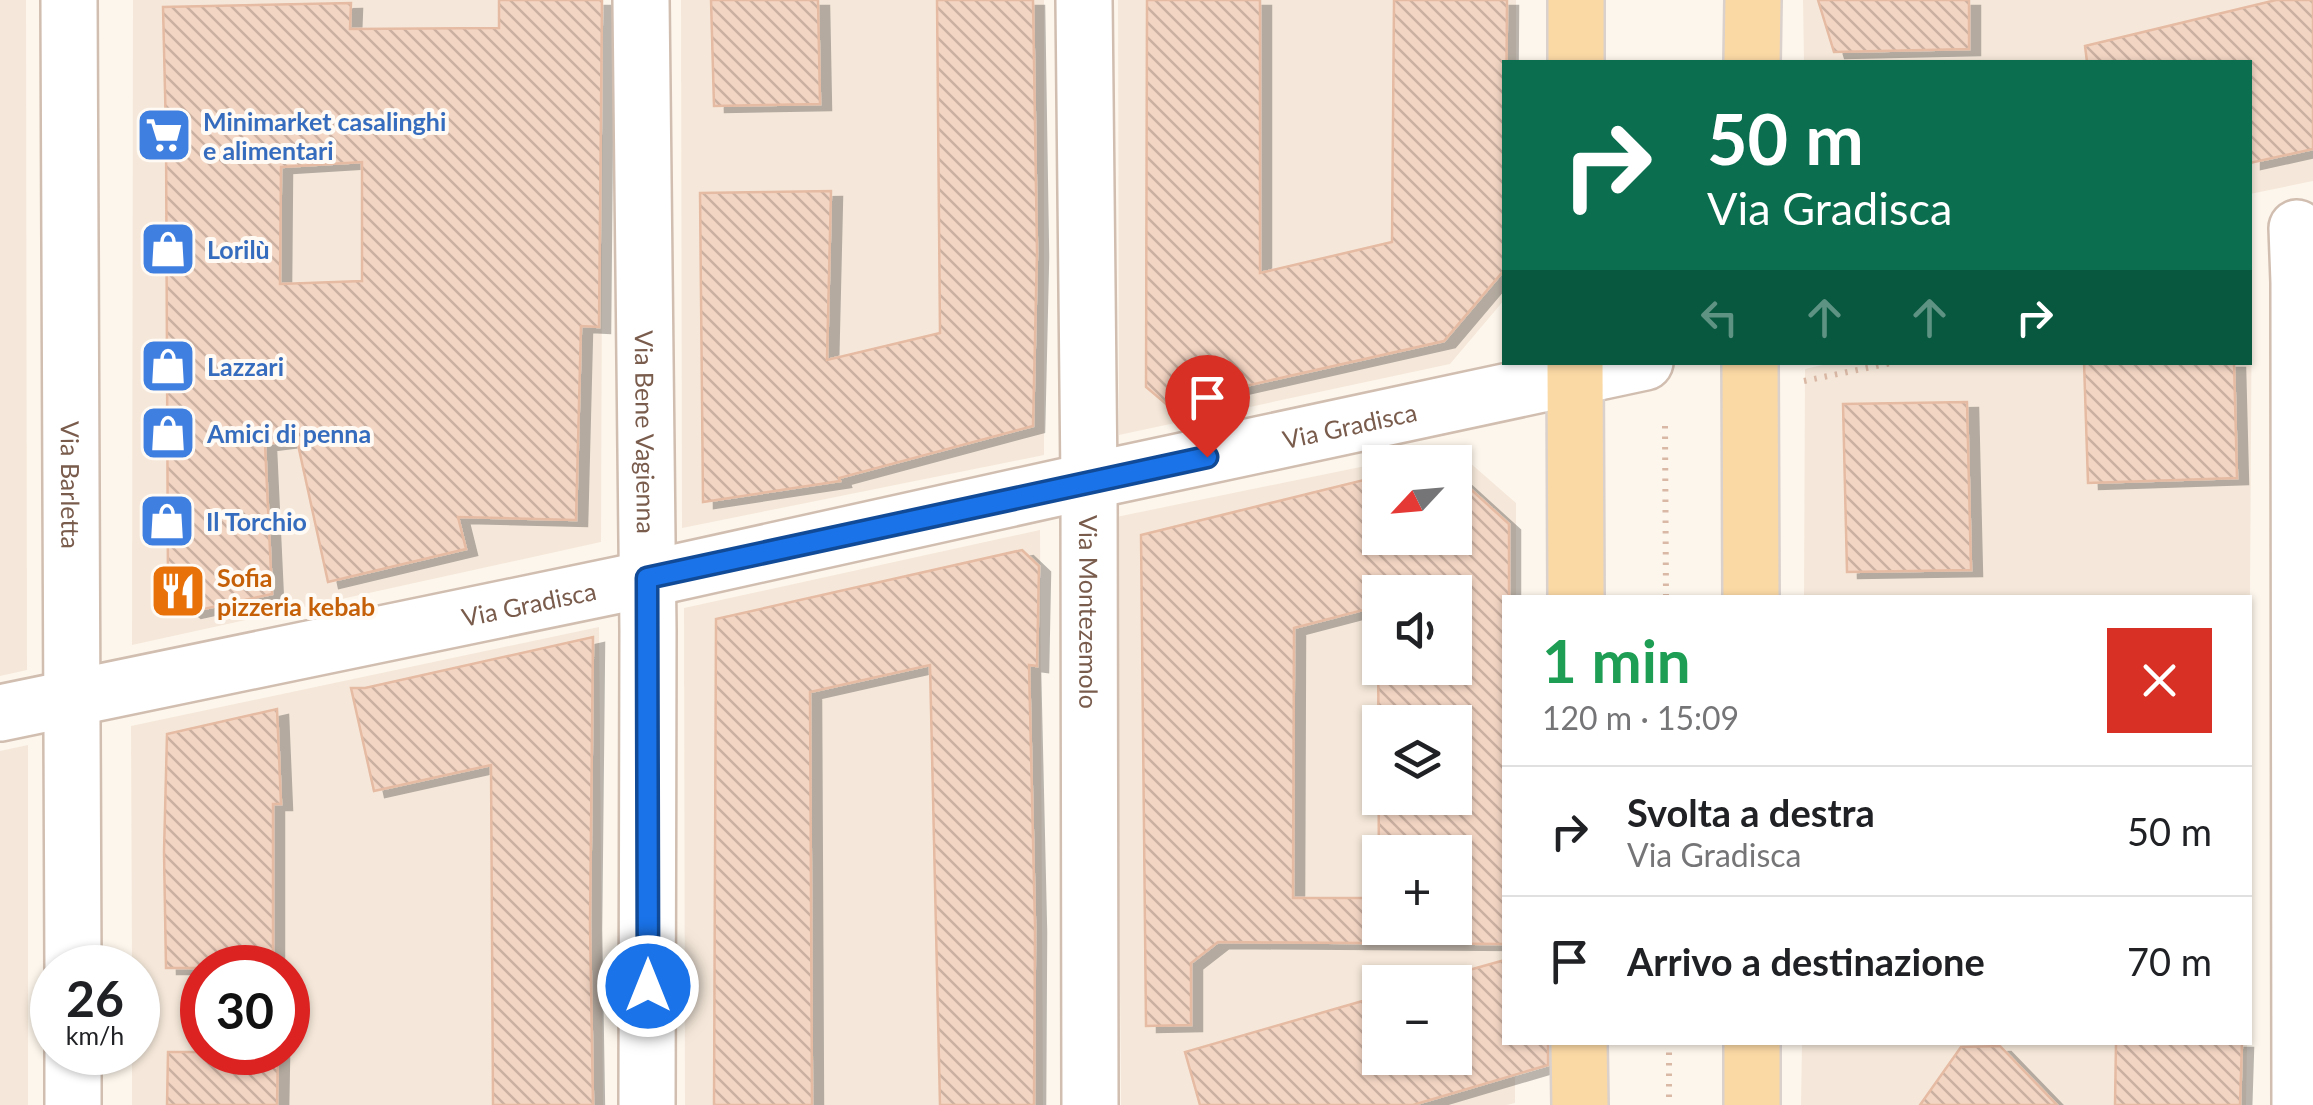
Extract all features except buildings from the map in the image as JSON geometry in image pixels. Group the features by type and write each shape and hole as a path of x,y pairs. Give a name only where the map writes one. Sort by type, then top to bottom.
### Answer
{"main road":[{"path":"1576,0 1576,60"},
{"path":"1752,60 1753,0"},
{"path":"1575,370 1576,595"},
{"path":"1750,595 1774,372"},
{"path":"1579,1045 1580,1105"},
{"path":"1752,1045 1752,1105"}],"street":[{"name":"Via Barletta","path":"69,0 73,945"},
{"name":"Via Bene Vagienna","path":"642,0 648,1105"},
{"name":"Via Montezemolo","path":"1084,0 1090,481 1090,1105"},
{"path":"2287,230 2300,282 2300,1105"},
{"name":"Via Gradisca","path":"0,713 647,578 1575,370 1618,365"},
{"path":"73,1075 73,1105"}],"path":[{"path":"1774,372 1859,365"},
{"path":"1665,426 1666,595"},
{"path":"1669,1045 1670,1105"}],"shaded area":[{"path":"0,0 26,0 27,670 0,676"},
{"path":"133,0 603,0 601,542 132,645"},
{"path":"681,0 1044,0 1044,455 682,528"},
{"path":"1118,0 1516,0 1516,60 1502,60 1502,303 1450,364 1119,435"},
{"path":"1803,0 2313,0 2313,181 2252,194 2252,60 1804,60"},
{"path":"1823,365 2251,365 2250,595 1804,595 1805,369"},
{"path":"1472,465 1516,503 1516,595 1502,595 1502,1045 1515,1045 1515,1103 1121,1105 1116,517 1362,467 1362,555 1472,555"},
{"path":"1040,530 1043,1105 685,1105 684,608"},
{"path":"599,627 603,1105 132,1105 132,1075 160,1075 160,945 132,945 131,726"},
{"path":"28,745 28,1105 0,1105 0,751"},
{"path":"1802,1045 2247,1045 2246,1105 1801,1105"}],"place":[{"name":"Minimarket casalinghi e alimentari","path":"164,135"},
{"name":"Lorilù","path":"168,249"},
{"name":"Lazzari","path":"168,366"},
{"name":"Amici di penna","path":"168,433"},
{"name":"Il Torchio","path":"167,521"},
{"name":"Sofia pizzeria kebab","path":"178,591"}],"route":[{"path":"648,986 647,578 1207,457"}]}
